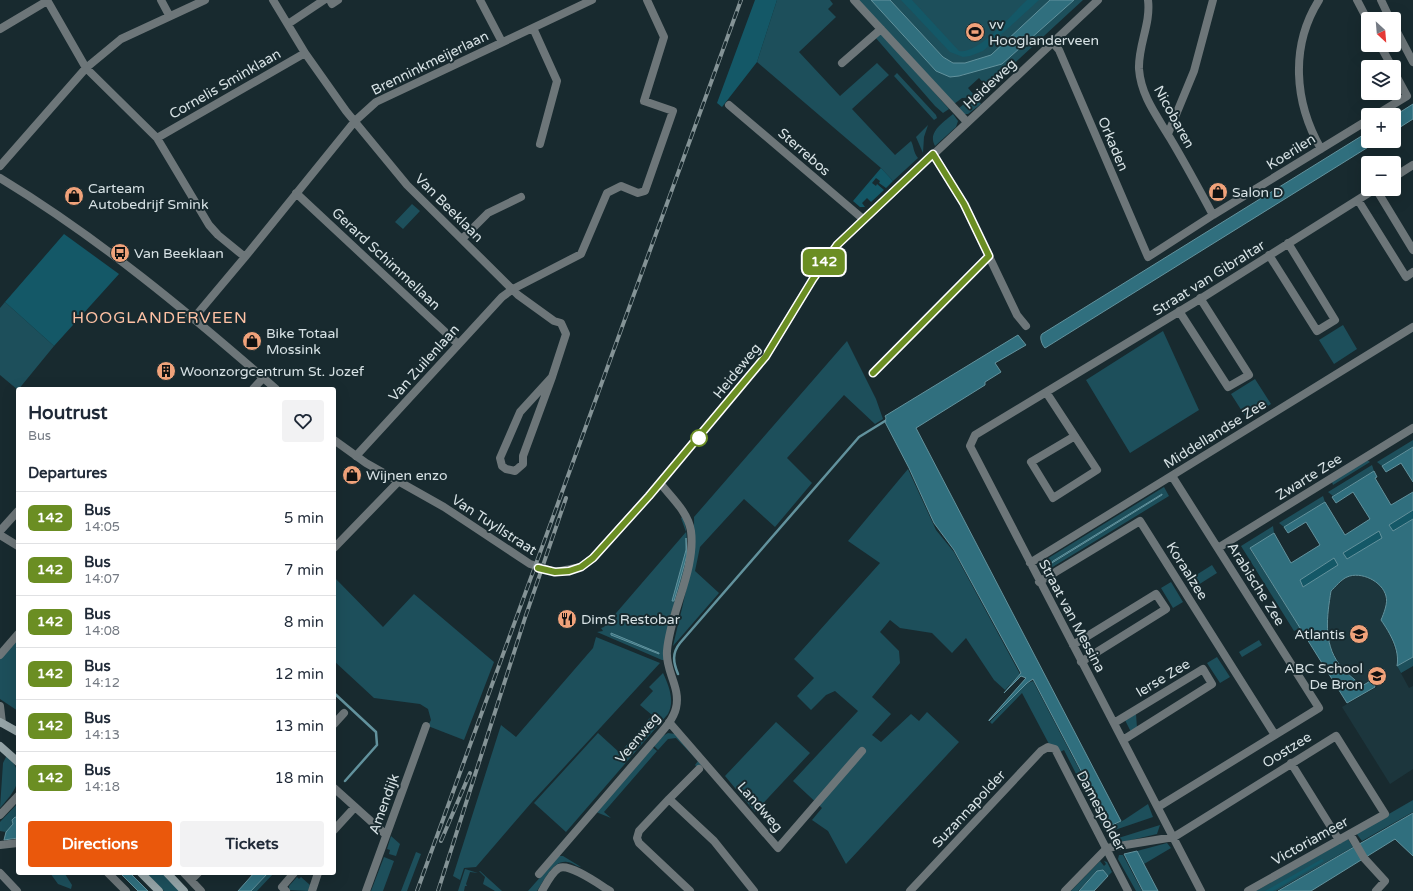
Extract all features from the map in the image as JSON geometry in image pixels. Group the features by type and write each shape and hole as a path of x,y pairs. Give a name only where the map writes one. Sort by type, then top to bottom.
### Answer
{"main road":[{"path":"1,722 16,731"},
{"path":"0,746 16,760"},
{"path":"144,875 159,891"},
{"path":"168,875 184,891"}],"street":[{"path":"0,29 47,0 86,68 157,138 209,225 218,235 245,257"},
{"path":"161,0 169,15"},
{"path":"0,166 86,68 120,39 169,15 205,0"},
{"name":"Van Beeklaan","path":"273,0 305,53 346,111 407,185 512,289 551,319 561,323 564,328 565,339 552,376 523,456 523,464 515,471 506,469 502,466 500,458 520,412 552,376"},
{"path":"288,24 324,0"},
{"path":"330,0 332,4 338,0"},
{"path":"480,0 502,42"},
{"name":"Brenninkmeijerlaan","path":"193,318 245,257 355,121 376,102 592,0"},
{"name":"Van Zuilenlaan","path":"356,456 502,297 512,289 581,254 606,193 621,186 638,193 645,190 673,112 644,101 664,37 647,0"},
{"path":"854,0 967,122"},
{"name":"Heideweg","path":"538,568 562,572 575,570 585,565 660,483 766,356 826,258 863,219 1098,0"},
{"name":"Nicobaren","path":"1148,0 1148,16 1139,58 1140,78 1150,107 1168,134 1213,215"},
{"path":"1168,134 1194,70 1212,0"},
{"path":"1320,0 1307,24 1303,37 1299,73 1300,88 1306,117 1321,149"},
{"path":"1357,0 1363,12"},
{"path":"1380,0 1386,12"},
{"path":"533,28 557,81 540,144"},
{"path":"842,63 880,29"},
{"path":"1401,39 1413,62"},
{"name":"Orkaden","path":"1053,43 1060,50 1148,257"},
{"name":"Cornelis Sminklaan","path":"157,138 305,53"},
{"path":"1401,86 1406,96 1401,99"},
{"path":"1387,108 1400,100"},
{"name":"Sterrebos","path":"729,105 863,219"},
{"name":"Koerilen","path":"1148,257 1213,215 1361,124"},
{"path":"933,154 964,204 1017,315 1026,326"},
{"path":"1401,173 1413,165"},
{"path":"0,178 60,217 193,318 274,387"},
{"name":"Gerard Schimmellaan","path":"296,193 458,344"},
{"name":"Straat van Gibraltar","path":"1055,387 1365,196"},
{"path":"1380,196 1413,250"},
{"path":"462,239 488,213 521,197"},
{"path":"1358,200 1406,277 1413,272"},
{"path":"1270,255 1317,331 1335,320 1288,243"},
{"path":"873,373 989,256"},
{"path":"1179,311 1228,387 1249,375 1200,298"},
{"name":"Middellandse Zee","path":"1030,563 1413,327"},
{"path":"255,387 263,378"},
{"name":"Straat van Messina","path":"1055,387 975,435 970,446 1039,582 1201,891"},
{"path":"1046,392 1075,436 1097,470 1053,498 1031,462 1075,436"},
{"name":"Zwarte Zee","path":"1218,548 1413,428"},
{"name":"Van Tuyllstraat","path":"336,441 356,456 398,482 444,507 525,561 538,568"},
{"name":"Arabische Zee","path":"1158,807 1319,708 1172,476"},
{"path":"336,546 398,482"},
{"name":"Veenweg","path":"539,874 669,722 676,709 677,694 667,662 667,650 673,618 689,561 692,539 689,523 685,514 660,483"},
{"path":"0,531 16,513"},
{"name":"Koraalzee","path":"1039,582 1140,521 1275,735"},
{"path":"0,534 16,545"},
{"path":"1073,645 1156,594 1166,609 1081,662"},
{"path":"0,655 16,636"},
{"name":"Ierse Zee","path":"1114,723 1203,669 1212,684 1123,740"},
{"path":"0,706 1,722"},
{"path":"336,722 344,714"},
{"name":"Landweg","path":"669,722 778,848 862,751"},
{"name":"Amendijk","path":"366,891 426,726"},
{"name":"Oostzee","path":"1174,837 1336,736 1385,814"},
{"name":"Damespolder","path":"1048,747 1055,749 1128,891"},
{"name":"Suzannapolder","path":"910,891 1041,751 1048,747"},
{"path":"1291,763 1339,840"},
{"path":"690,891 639,843 636,838 639,831 699,769"},
{"path":"336,790 387,833"},
{"path":"0,815 16,798"},
{"path":"669,799 714,841 754,891"},
{"path":"336,828 355,807"},
{"name":"Victoriameer","path":"1248,891 1339,840 1352,837 1385,814"},
{"path":"1065,891 1107,848 1174,837"},
{"path":"1352,837 1364,858 1385,881 1376,891"},
{"path":"0,845 16,843"},
{"path":"542,891 556,870 564,867 572,868 610,891"},
{"path":"0,873 17,891"},
{"path":"110,875 126,891"},
{"path":"186,875 201,891"},
{"path":"191,880 196,875"},
{"path":"286,891 282,887 292,875"},
{"path":"312,891 317,875"}],"shaded area":[{"path":"755,0 777,0 757,62 722,107 717,103"},
{"path":"777,0 830,0 833,4 828,9 836,17 799,52 840,96 877,63 889,75 852,109 895,155 911,141 915,154 918,158 893,181 881,168 757,62"},
{"name":"vv Hooglanderveen","path":"858,0 871,0 936,71 959,76 964,75 953,63 943,57 890,0 1063,0 1066,6 1074,0 1083,0 980,95 974,88 979,93 987,87 979,78 968,88 976,97 962,98 954,104"},
{"path":"871,0 890,0 943,57 953,63 965,63 991,55 1050,0 1074,0 1002,64 959,76 950,77 936,71"},
{"path":"901,0 912,0 959,51 976,47 995,32 1027,0 1039,0 983,51 963,57 950,52"},
{"path":"880,34 883,35 949,109 943,113 935,106 875,37"},
{"path":"897,73 936,115 937,118 934,120 894,76"},
{"path":"979,101 981,104 968,114 964,114 958,109 965,103"},
{"path":"1413,104 1413,119 1401,127 1401,112"},
{"path":"953,114 958,121 956,127 935,146 933,136 935,132 941,124"},
{"path":"928,125 924,137 923,153 916,137"},
{"path":"1361,136 1361,148 1367,148 1045,348 1041,339 1042,334"},
{"path":"881,168 893,181 886,188 879,183 880,181 876,178 872,183 876,186 877,184 884,190 871,202 867,198 862,203 865,207 860,207 853,201"},
{"path":"412,204 420,211 403,229 395,222"},
{"path":"64,234 119,274 54,346 5,302"},
{"path":"5,302 54,346 20,387 16,387 16,388 0,375 0,308"},
{"path":"1343,325 1357,349 1334,364 1319,340"},
{"path":"1163,331 1199,410 1130,453 1086,380"},
{"path":"1018,335 1026,345 995,363 1001,372 985,382 985,385 916,428 1121,821 1110,826 1033,679 1027,683 989,721 1026,678 1021,676 1004,693 1021,673 954,550 934,523 909,468 885,422 885,416"},
{"path":"847,341 876,399 883,419 875,424 844,395 787,458 812,483 775,527 744,499 700,547 695,571 719,593 673,646 693,551 694,517"},
{"path":"1255,379 1271,404 1247,419 1231,394"},
{"path":"1413,440 1413,447 1382,466 1377,462"},
{"path":"1413,447 1413,482 1401,463 1386,472 1382,466"},
{"path":"1367,460 1370,462 1333,485 1332,482"},
{"path":"1372,465 1374,471 1333,496 1328,492"},
{"path":"908,469 936,530 954,552 1020,674 1005,690 994,680 966,638 952,653 932,633 900,628 890,620 880,632 899,651 900,663 872,697 891,714 872,735 881,742 911,714 919,721 927,712 959,742 846,864 828,831 812,820 822,808 793,781 858,711 835,691 826,695 811,710 797,696 814,678 794,659 880,563 848,541"},
{"path":"1374,471 1377,477 1375,478 1391,505 1413,492 1413,510 1389,525 1393,531 1413,519 1413,657 1397,666 1398,660 1396,648 1391,636 1381,620 1385,608 1386,596 1380,586 1376,582 1364,576 1353,575 1345,578 1331,591 1328,610 1328,638 1330,647 1339,664 1362,686 1372,680 1375,687 1347,703 1250,548 1274,533 1291,563 1320,545 1306,522 1288,533 1284,527 1325,502 1345,535 1370,519 1353,492 1336,503 1332,497","holes":["1379,531 1382,538 1347,559 1343,553","1334,558 1338,565 1303,587 1300,580"]},
{"path":"1164,487 1169,496 1051,568 1052,571 1048,573 1042,562","holes":["1162,495 1053,563 1053,561"]},
{"path":"1162,495 1052,563 1053,561"},
{"path":"1323,496 1325,502 1284,527 1279,523"},
{"path":"1413,510 1413,519 1393,531 1389,525"},
{"path":"683,516 686,531 687,549 685,568 682,587 664,660 662,660 597,632 603,631 601,628 604,627 686,532 681,518"},
{"path":"1273,526 1274,533 1250,549 1300,628 1294,631 1241,546"},
{"path":"1378,531 1383,538 1347,559 1343,553"},
{"path":"686,538 687,555 674,601 672,601 686,550"},
{"path":"1334,558 1339,565 1304,587 1299,580"},
{"path":"1212,565 1217,573 1198,585 1193,577"},
{"name":"ABC School De Bron","path":"1363,575 1378,583 1386,596 1385,611 1382,620 1389,632 1398,659 1397,666 1409,688 1413,686 1413,769 1390,784 1342,707 1377,687 1372,680 1362,686 1339,664 1328,641 1327,624 1331,591 1347,577"},
{"path":"336,579 383,627 414,594 494,662 464,740 428,726 431,720 428,709 420,704 374,698 336,663"},
{"path":"1171,582 1183,602 1173,608 1161,588"},
{"path":"611,633 659,653 659,654 611,635"},
{"path":"596,637 660,663 532,802 476,867 464,868 460,880 453,876 501,725 516,737 593,648"},
{"path":"16,640 16,710 0,699 0,658"},
{"path":"1259,640 1262,645 1242,657 1239,652"},
{"path":"1217,657 1230,677 1220,683 1207,663"},
{"path":"1413,657 1413,666 1401,673 1397,666"},
{"path":"663,673 669,688 671,699 668,714 566,832 534,803 598,733 620,753 652,715 640,705 653,691 649,687"},
{"path":"1033,681 1109,826 1106,829 1124,820 1148,804 1153,817 1106,833 1064,750 1060,752 1049,744 1022,693 992,724 990,722 1025,684"},
{"path":"1136,714 1137,728 1131,732 1125,720"},
{"path":"776,722 810,753 755,812 725,776"},
{"path":"668,733 675,734 702,764 698,768 695,765 698,761 676,738 668,739 658,750 654,746 663,736"},
{"path":"652,747 657,751 604,812 611,818 596,812"},
{"path":"7,755 16,768 16,785 11,795 0,808 3,763"},
{"path":"1413,800 1413,812 1362,841 1356,833"},
{"path":"16,805 16,817 12,820 14,823 6,832 0,831 0,822"},
{"path":"1413,813 1413,856 1395,839 1311,891 1278,891"},
{"path":"16,817 16,838 4,840 6,832 13,824 12,820"},
{"path":"1160,825 1157,834 1114,844 1112,843 1112,840"},
{"path":"391,836 400,844 396,856 389,854 390,850 387,849"},
{"path":"1348,839 1353,847 1276,891 1256,891"},
{"path":"1167,843 1171,848 1144,864 1137,851"},
{"path":"1137,851 1158,891 1143,891 1124,854"},
{"path":"416,852 421,854 407,891 401,891"},
{"path":"1119,855 1123,855 1142,891 1136,891 1118,859"},
{"path":"559,856 563,856 581,867 569,862 557,864 549,872 537,891 528,891"},
{"path":"384,857 394,861 383,891 371,891"},
{"path":"1322,859 1324,861 1273,891 1265,891"},
{"path":"1100,861 1104,866 1106,864 1104,861 1107,862 1112,872 1108,876 1103,870 1097,871 1078,891 1071,891"},
{"path":"465,869 478,873 470,872 466,884 467,886 465,886 464,891 458,891"},
{"path":"1103,870 1108,876 1094,891 1079,891 1097,871"},
{"path":"479,871 502,891 495,891 483,884 485,877"},
{"path":"51,875 66,875 72,885 71,889 58,884"},
{"path":"122,875 132,875 148,891 138,891"},
{"path":"148,875 165,875 181,891 164,891"},
{"path":"252,875 266,875 251,891 238,891"},
{"path":"266,875 272,875 257,891 251,891"},
{"path":"297,877 299,879 301,877 310,885 308,891 289,890 289,886"}],"waterway":[{"path":"678,674 674,658 677,647 680,643 859,437 885,421"},
{"path":"336,695 376,732 377,745 345,781"}],"railway":[{"path":"417,891 741,0"},
{"path":"438,891 525,618 566,498"},
{"path":"441,841 470,773"}],"bus line":[{"name":"142","path":"538,568 555,572 575,570 593,558 649,496 766,356 780,336 826,258 851,230 933,154 964,204 989,256 873,373"}],"place":[{"name":"vv Hooglanderveen","path":"975,32"},
{"name":"Salon D","path":"1218,192"},
{"name":"Carteam Autobedrijf Smink","path":"74,196"},
{"name":"Van Beeklaan","path":"120,253"},
{"name":"Bike Totaal Mossink","path":"252,341"},
{"name":"Woonzorgcentrum St. Jozef","path":"166,371"},
{"name":"Wijnen enzo","path":"352,475"},
{"name":"DimS Restobar","path":"567,619"},
{"name":"Atlantis","path":"1359,634"},
{"name":"ABC School De Bron","path":"1377,676"}],"district":[{"name":"HOOGLANDERVEEN","path":"160,318"}]}
